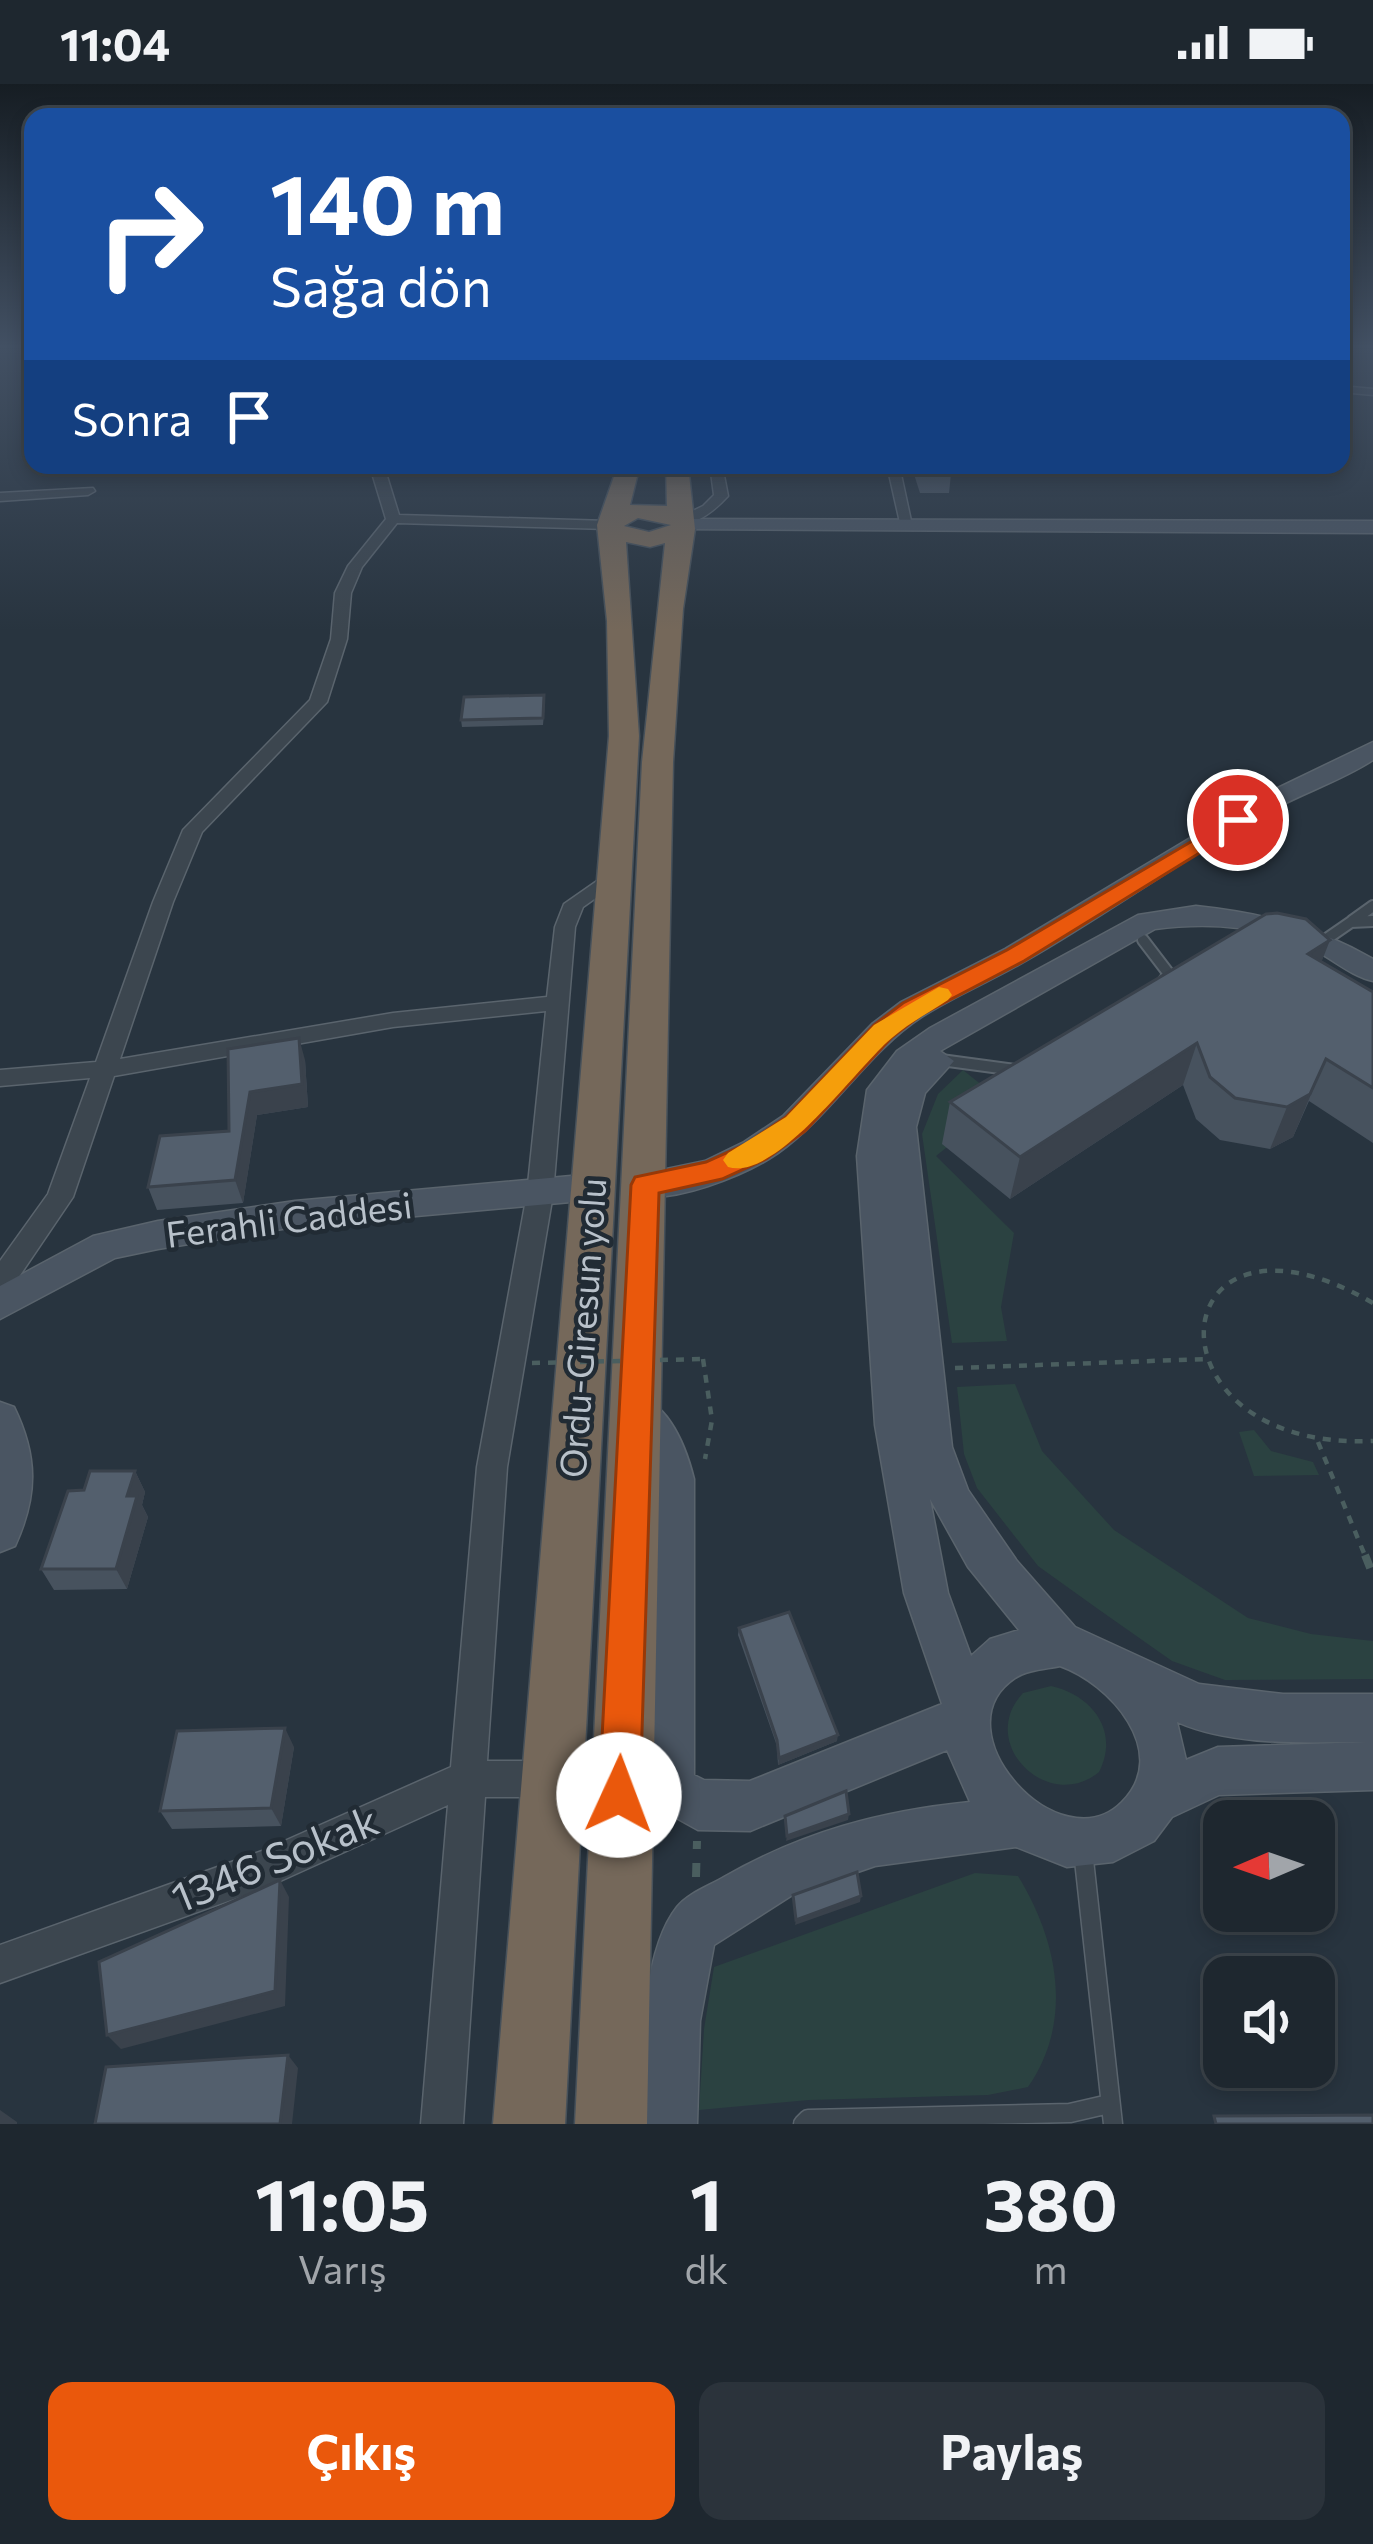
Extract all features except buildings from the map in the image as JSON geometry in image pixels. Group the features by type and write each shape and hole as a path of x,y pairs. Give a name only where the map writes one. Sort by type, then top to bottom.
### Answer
{"highway":[{"name":"Ordu-Giresun yolu","path":"529,2124 624,736 612,525 626,474"},
{"name":"Ordu-Giresun yolu","path":"610,2124 657,856 657,712 681,524 678,474"},
{"path":"612,525 650,540 681,524"}],"street":[{"path":"379,474 393,519"},
{"path":"681,524 721,496 717,474"},
{"path":"895,474 908,527"},
{"path":"0,497 88,491"},
{"path":"393,519 612,525"},
{"path":"0,1282 60,1197 163,902 194,830 318,702 339,639 343,593 356,566 393,519"},
{"path":"681,524 1373,527"},
{"path":"645,1185 712,1172 756,1151 795,1124 883,1031 912,1009 1015,956 1266,803 1335,773 1373,749"},
{"path":"442,2124 492,1467 540,1194 565,927 574,904 614,878"},
{"path":"1120,1672 1144,1699 1160,1732 1164,1767 1155,1799 1126,1830 1082,1842 1050,1837 1019,1822 992,1797 974,1768 966,1712 926,1593 895,1425 874,1156 883,1090 908,1059 941,1035 1148,921 1226,915 1337,932 1373,972"},
{"path":"1060,1644 1006,1583 955,1511 931,1447 899,1126 910,1089 940,1060 1143,940 1194,927 1243,930 1302,950 1373,990"},
{"path":"0,1078 106,1070 393,1020 557,1003"},
{"name":"Ferahli Caddesi","path":"0,1304 106,1246 295,1214 592,1187"},
{"path":"635,1413 667,1449 673,1479 669,1773 677,1792 698,1805 750,1806 966,1712 977,1678 1000,1656 1028,1645 1060,1644 1093,1655 1197,1707 1283,1718 1373,1718"},
{"path":"0,1419 15,1479 0,1532"},
{"path":"1155,1799 1218,1771 1373,1766"},
{"name":"1346 Sokak","path":"0,1964 267,1868 465,1779 552,1779"},
{"path":"668,2124 670,2060 685,1948 695,1925 778,1871 855,1841 1019,1822"}],"lane":[{"path":"1337,932 1373,906"},
{"path":"1337,932 1373,921"},
{"path":"1142,996 1168,974 1143,940"},
{"path":"940,1060 1009,1072 1020,1069"},
{"path":"803,2124 808,2119 1111,2114 1082,1842"}],"path":[{"path":"1373,1303 1338,1282 1273,1270 1244,1276 1221,1288 1207,1308 1201,1332 1207,1359 1226,1388 1255,1415 1293,1434 1318,1440 1373,1441"},
{"path":"532,1364 703,1359 712,1420"},
{"path":"922,1370 1207,1359"},
{"path":"1318,1440 1373,1575"}],"green space":[{"path":"963,1070 1003,1102 936,1156 1014,1233 1001,1307 1007,1341 952,1343 922,1134 938,1094"},
{"path":"1015,1384 1042,1451 1114,1530 1248,1618 1311,1634 1373,1641 1373,1679 1225,1680 1172,1661 1038,1566 977,1488 964,1454 957,1387"},
{"path":"1254,1430 1271,1451 1313,1462 1319,1475 1254,1476 1239,1432"},
{"path":"1051,1686 1079,1697 1104,1729 1105,1757 1099,1772 1079,1783 1040,1779 1013,1751 1008,1732 1011,1712 1023,1693"},
{"path":"975,1873 1018,1876 1051,1954 1056,2008 1042,2062 1028,2087 988,2095 809,2100 699,2110 714,1967"}],"slow traffic":[{"path":"738,1160 795,1124 883,1031 939,995"}],"route":[{"path":"619,1795 645,1185 712,1172 756,1151 795,1124 883,1031 912,1009 1015,956 1238,820"}]}
